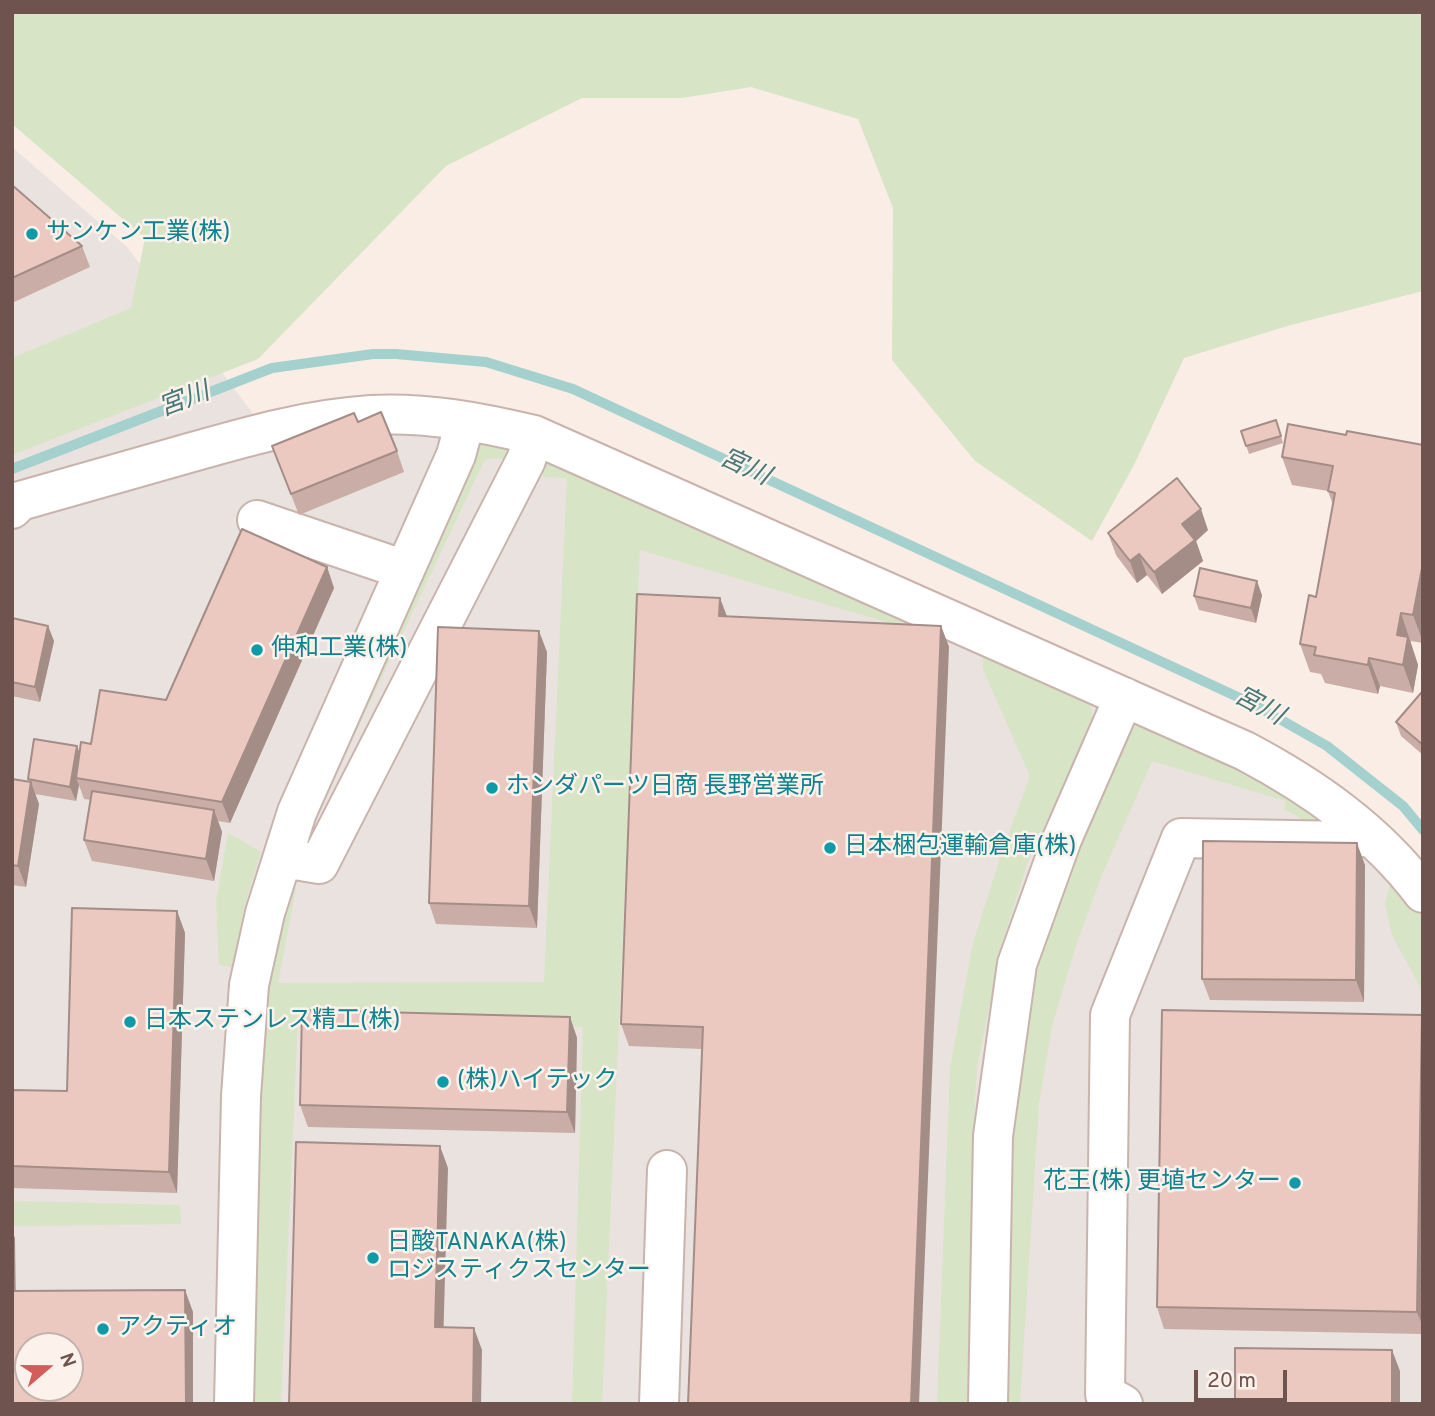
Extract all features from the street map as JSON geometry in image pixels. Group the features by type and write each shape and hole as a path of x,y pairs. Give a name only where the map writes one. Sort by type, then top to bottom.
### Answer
{"street":[{"path":"12,509 20,501 33,497 271,430 316,421 372,415 431,416 492,425 534,435 1245,751 1285,772 1354,820 1406,871 1423,893"},
{"path":"234,1404 241,1096 249,985 265,913 297,812 456,455 465,422"},
{"path":"283,858 319,864 526,460 534,435"},
{"path":"257,520 405,570"},
{"path":"988,1404 993,1136 1017,964 1062,839 1124,698"},
{"path":"1123,1404 1105,1394 1110,1015 1181,838 1349,841 1368,834"},
{"path":"659,1404 667,1170"}],"shaded area":[{"path":"12,147 127,247 273,440 369,426 496,441 1089,698 1330,818 1423,918 1423,1404 12,1404"}],"green space":[{"path":"12,12 1423,12 1423,291 1287,326 1184,358 1134,465 1092,541 975,461 892,360 893,208 858,119 751,87 682,98 582,98 446,166 258,359 12,455 12,358 131,308 145,238 12,124"},
{"path":"485,438 517,446 510,458 484,461 323,802 320,802 465,453"},
{"path":"542,452 935,630 934,636 640,550 602,1404 572,1404 583,1027 298,1017 281,1404 253,1404 260,1060 267,982 289,886 293,884 296,888 278,983 544,982 567,478 543,477"},
{"path":"983,651 1089,698 1093,718 1027,864 1001,947 977,1068 972,1161 968,1404 937,1404 950,1068 973,943 1030,776 983,669"},
{"path":"1147,721 1277,783 1330,818 1321,830 1284,809 1286,801 1152,761 1102,875 1077,942 1052,1026 1039,1103 1020,1404 1005,1404 1007,1178 1018,1057 1046,935 1083,829 1127,730"},
{"path":"228,833 261,852 245,904 232,967 219,965 216,901"},
{"path":"1392,875 1423,918 1423,992 1392,935 1385,905"},
{"path":"12,1201 180,1205 181,1224 12,1226"}],"building":[{"path":"12,185 82,246 12,278"},
{"path":"381,412 397,451 291,494 272,446 354,413 358,422"},
{"path":"1276,420 1281,436 1246,446 1241,431"},
{"path":"1288,424 1346,435 1347,431 1423,445 1423,563 1413,615 1401,613 1397,635 1408,637 1403,665 1369,658 1368,665 1314,655 1316,647 1300,644 1309,595 1316,597 1335,493 1328,491 1333,466 1282,457"},
{"path":"1177,478 1201,509 1182,524 1195,540 1154,572 1139,554 1130,561 1108,533"},
{"name":"伸和工業(株)","path":"242,529 327,567 222,802 76,778 81,742 91,744 100,690 166,700"},
{"path":"1200,568 1257,581 1251,608 1194,596"},
{"name":"日本梱包運輸倉庫(株)","path":"637,594 720,598 719,616 941,626 911,1404 688,1404 703,1027 621,1024"},
{"path":"12,618 48,626 35,687 12,682"},
{"name":"ホンダパーツ日商 長野営業所","path":"438,627 539,631 529,906 429,903"},
{"path":"1421,693 1423,695 1423,745 1396,722"},
{"path":"34,739 77,746 70,787 28,779"},
{"path":"12,779 31,782 18,866 12,865"},
{"path":"92,791 214,810 206,859 84,840"},
{"path":"1203,841 1357,843 1356,980 1202,979"},
{"name":"日本ステンレス精工(株)","path":"72,908 177,911 169,1172 12,1166 12,1090 67,1091"},
{"name":"(株)ハイテック","path":"302,1010 570,1017 567,1112 300,1105"},
{"name":"花王(株) 更埴センター","path":"1162,1010 1422,1015 1417,1312 1157,1307"},
{"name":"日酸TANAKA(株) ロジスティクスセンター","path":"296,1142 440,1146 435,1327 474,1328 473,1404 289,1404"},
{"name":"アクティオ","path":"185,1290 186,1404 12,1404 12,1291"},
{"path":"1235,1348 1392,1350 1392,1404 1235,1404"}],"waterway":[{"name":"宮川","path":"12,469 272,368 373,354 486,362 573,389 1255,705 1327,746 1403,806 1423,830"}],"place":[{"name":"サンケン工業(株)","path":"32,234"},
{"name":"伸和工業(株)","path":"257,650"},
{"name":"ホンダパーツ日商 長野営業所","path":"492,788"},
{"name":"日本梱包運輸倉庫(株)","path":"830,848"},
{"name":"日本ステンレス精工(株)","path":"130,1022"},
{"name":"(株)ハイテック","path":"443,1082"},
{"name":"花王(株) 更埴センター","path":"1295,1183"},
{"name":"日酸TANAKA(株) ロジスティクスセンター","path":"373,1258"},
{"name":"アクティオ","path":"103,1329"}]}
